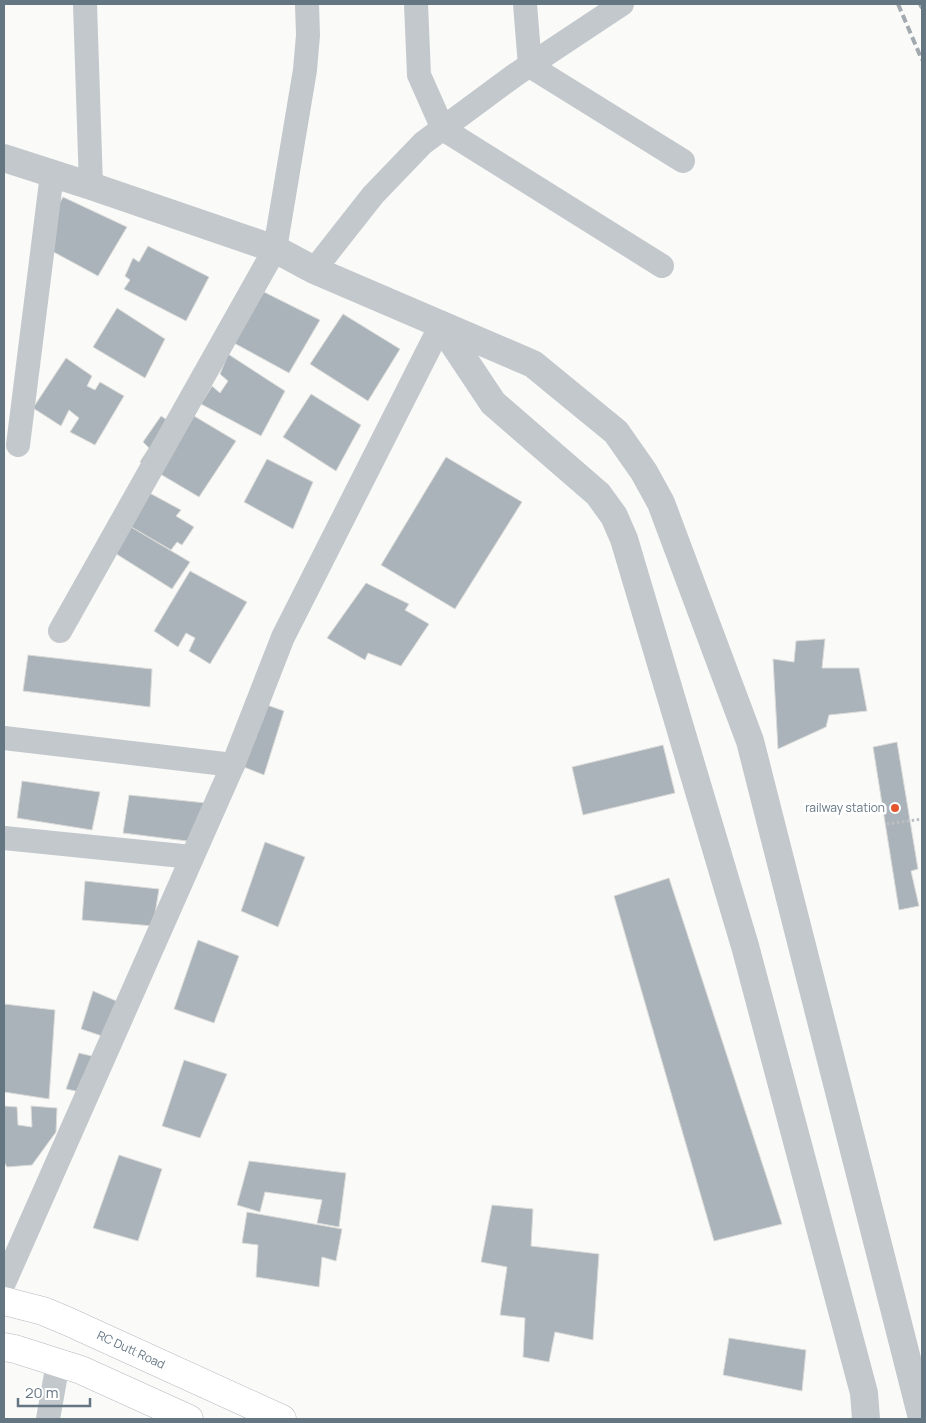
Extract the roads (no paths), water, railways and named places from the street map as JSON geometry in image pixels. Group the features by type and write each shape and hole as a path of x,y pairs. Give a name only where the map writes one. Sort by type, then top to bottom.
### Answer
{"main road":[{"name":"RC Dutt Road","path":"4,1301 43,1311 67,1321 282,1419"},
{"path":"4,1347 81,1370 189,1419"}],"street":[{"path":"85,4 91,186"},
{"path":"60,631 275,249 305,70 308,35 307,4"},
{"path":"416,4 419,75 443,128 662,266"},
{"path":"525,4 530,66"},
{"path":"314,270 373,195 424,143 530,66 622,4"},
{"path":"530,66 683,161"},
{"path":"4,158 275,249 314,270 533,364 616,432 644,472 661,503 750,741 922,1418"},
{"path":"18,445 52,174"},
{"path":"4,1283 233,765 283,637 441,325"},
{"path":"441,325 493,403 598,494 614,516 624,539 745,946 864,1393 866,1419"},
{"path":"4,738 233,765"},
{"path":"4,838 192,857"},
{"path":"48,1419 58,1363"}],"railway":[{"path":"898,4 922,60"},
{"path":"920,4 922,8"}],"place":[{"name":"railway station","path":"895,808"}]}
